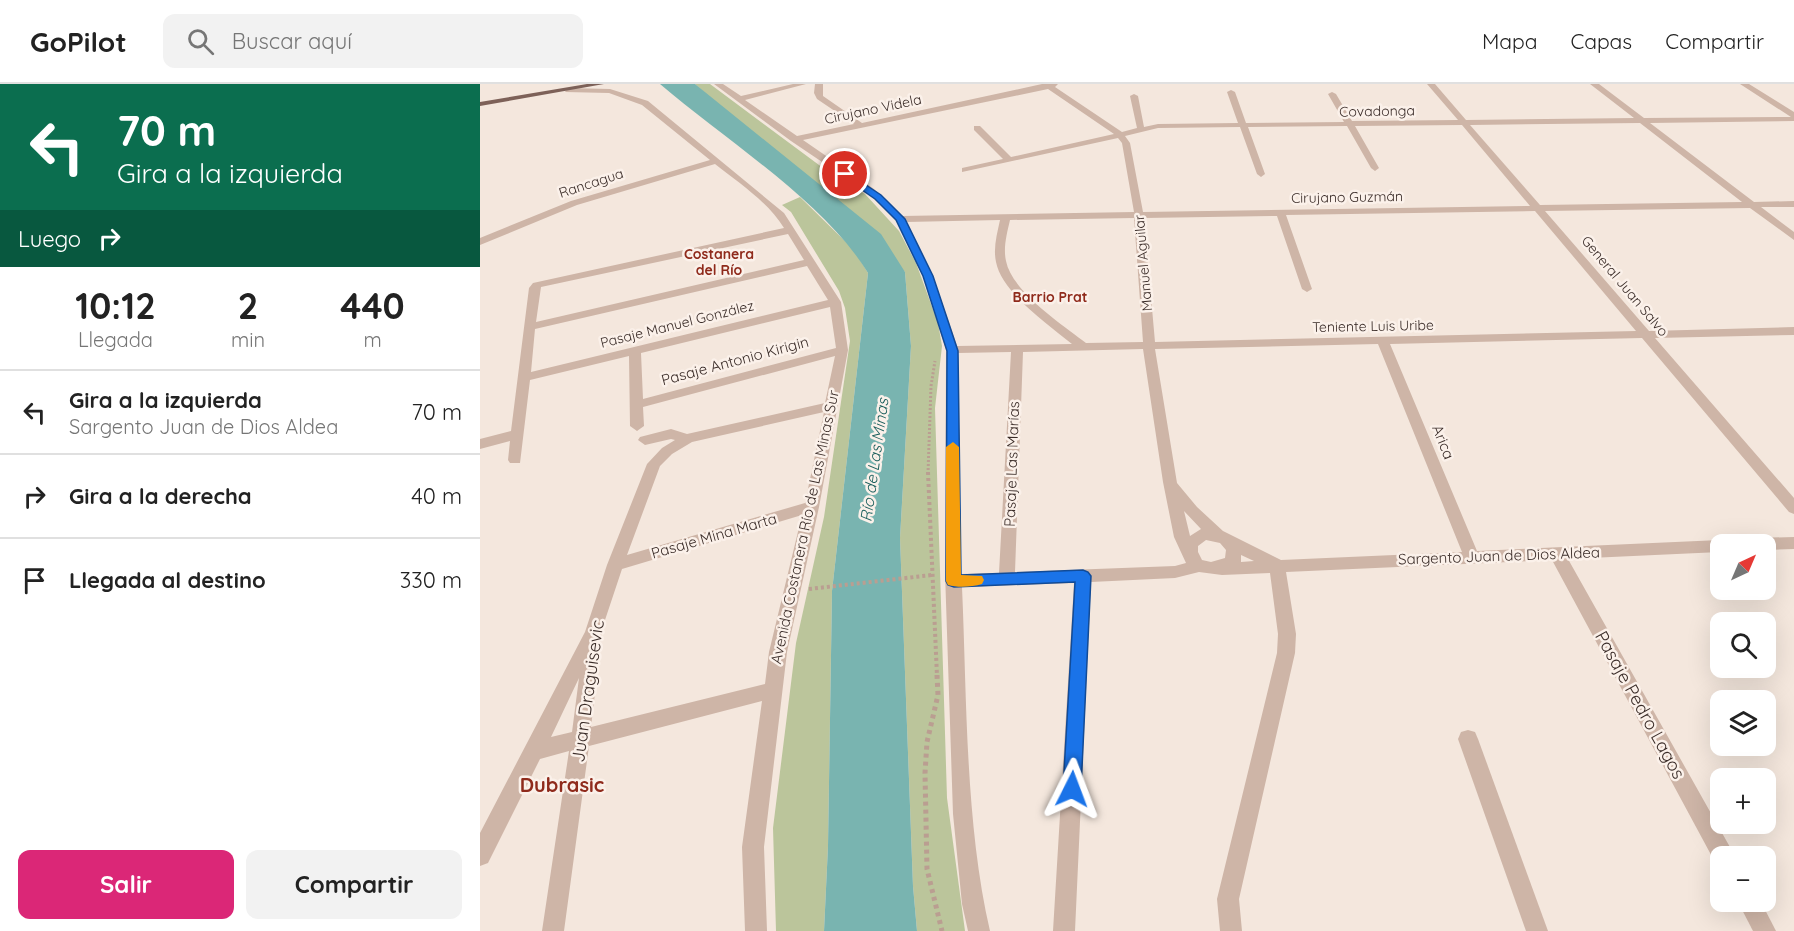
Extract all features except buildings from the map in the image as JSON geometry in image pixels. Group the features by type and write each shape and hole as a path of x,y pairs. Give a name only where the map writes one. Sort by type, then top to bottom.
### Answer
{"main road":[{"path":"480,101 577,84"},
{"path":"480,101 600,84"}],"street":[{"path":"718,84 871,191 900,219 928,276 952,351 953,577 963,814 979,931"},
{"path":"730,84 748,97"},
{"path":"739,99 802,84"},
{"path":"819,84 818,93 822,99 860,125"},
{"name":"Cirujano Videla","path":"794,139 1047,85 1062,84"},
{"name":"General Juan Salvo","path":"1431,84 1462,123 1539,208 1794,508"},
{"path":"1594,84 1794,237"},
{"path":"1744,84 1794,117"},
{"path":"1047,85 1119,133"},
{"name":"Avenida Costanera Río de Las Minas Sur","path":"568,90 604,90 640,101 771,205 791,230 835,302 842,350 813,507 778,652 753,847 756,931"},
{"path":"1231,92 1261,174"},
{"path":"1332,94 1375,168"},
{"path":"1134,96 1141,129"},
{"name":"Covadonga","path":"965,171 1119,133 1158,126 1641,121 1794,117"},
{"path":"977,128 1008,159"},
{"name":"Manuel Aguilar","path":"1119,133 1126,143 1139,214 1149,346 1170,482 1182,537 1189,549"},
{"name":"Rancagua","path":"480,242 585,199 714,161"},
{"name":"Cirujano Guzmán","path":"900,219 1794,204"},
{"path":"1280,211 1307,289"},
{"path":"1006,216 1000,239 1002,266 1014,286 1083,348"},
{"path":"515,460 526,377 529,327 534,288 537,285 791,230"},
{"path":"529,327 810,262"},
{"name":"Pasaje Manuel González","path":"526,377 835,302"},
{"name":"Teniente Luis Uribe","path":"952,351 1794,331"},
{"name":"Arica","path":"1383,340 1472,557"},
{"name":"Pasaje Las Marías","path":"1007,579 1017,349"},
{"path":"635,350 637,426"},
{"name":"Pasaje Antonio Kirigin","path":"636,405 842,350"},
{"path":"645,440 671,434 687,440 745,424 830,406"},
{"path":"480,444 518,434"},
{"name":"Juan Draguisevic","path":"553,931 594,626 654,464 667,452 687,440"},
{"name":"Manuel Aguilar","path":"1170,482 1192,511 1224,539"},
{"name":"Pasaje Mina Marta","path":"615,565 813,507"},
{"path":"1210,534 1224,539 1234,555 1233,561 1222,569 1206,569 1193,561 1189,549 1196,539 1210,534"},
{"name":"Sargento Juan de Dios Aldea","path":"1224,539 1277,565"},
{"path":"1776,543 1794,543"},
{"name":"Sargento Juan de Dios Aldea","path":"1222,569 1710,546"},
{"name":"Pasaje Pedro Lagos","path":"1556,553 1718,846"},
{"path":"1231,931 1228,899 1286,653 1287,634 1277,565"},
{"path":"953,577 1007,579 1175,572 1199,566"},
{"path":"1064,931 1083,576"},
{"path":"480,855 534,751 594,626"},
{"path":"534,751 773,690"},
{"path":"1468,739 1537,931"},
{"path":"1755,912 1765,931"}],"path":[{"path":"936,358 932,386 928,472 938,695 927,742 927,869 942,931"},
{"path":"827,587 931,576 953,577"}],"green space":[{"path":"695,84 710,84 819,165 865,194 899,231 916,263 938,323 942,346 935,408 947,798 965,931 917,931 913,886 900,538 911,346 905,272"},
{"path":"800,197 854,250 868,273 832,591 828,846 824,931 776,931 773,828 796,643 824,517 850,341 845,308 839,291 791,212 782,205"}],"water":[{"name":"Río de Las Minas","path":"660,84 695,84 881,234 905,272 911,346 900,538 913,886 917,931 824,931 828,846 832,591 868,273 849,247 800,196"}],"slow traffic":[{"path":"953,447 954,581 977,580"}],"district":[{"name":"Costanera del Río","path":"719,262"},
{"name":"Barrio Prat","path":"1050,297"},
{"name":"Dubrasic","path":"562,785"}],"route":[{"path":"845,174 878,197 900,219 928,276 952,351 954,581 1083,576 1072,789"}]}
